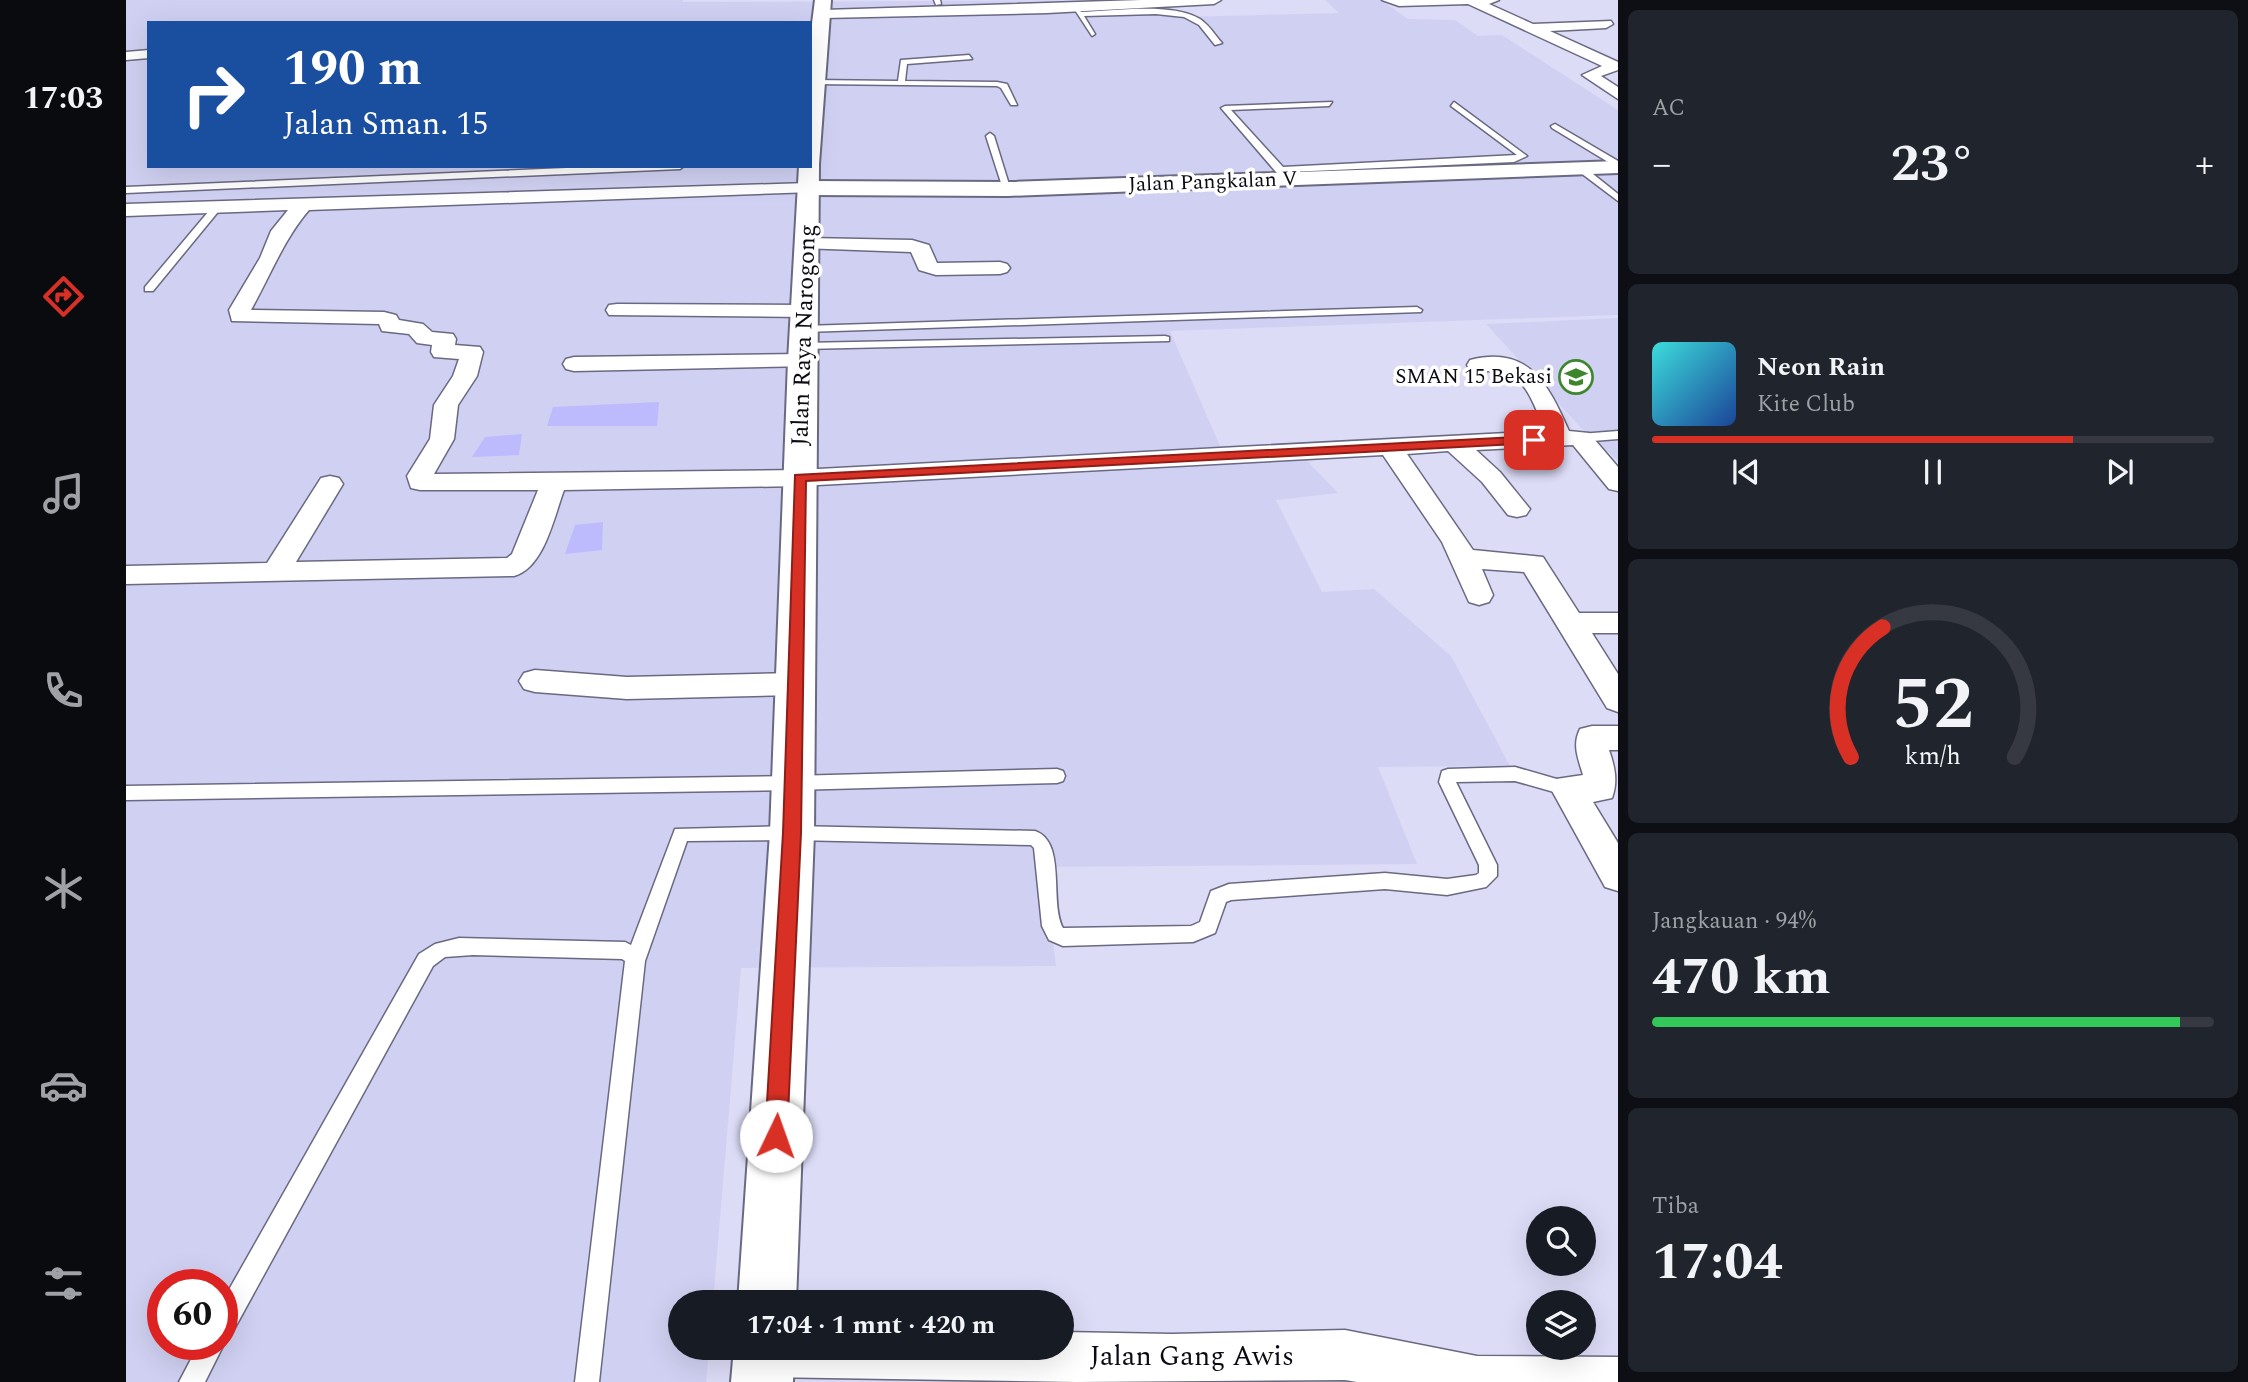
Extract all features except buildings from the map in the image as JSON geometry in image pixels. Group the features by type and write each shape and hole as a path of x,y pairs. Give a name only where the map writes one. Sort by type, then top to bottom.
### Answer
{"main road":[{"name":"Jalan Raya Narogong","path":"812,104 814,39 823,7"},
{"name":"Jalan Pangkalan V","path":"809,172 1008,189 1284,175 1618,166"},
{"name":"Jalan Raya Narogong","path":"768,1290 792,833 799,478 809,172"}],"street":[{"path":"823,7 1077,11 1214,0"},
{"path":"1389,0 1499,0"},
{"path":"1471,1 1616,65 1590,75 1617,94"},
{"path":"1533,28 1606,24"},
{"path":"126,57 147,54"},
{"path":"126,210 302,206 809,172"},
{"path":"302,206 281,231 270,258 240,310 240,316 384,318 390,326 417,329 423,332 425,338 445,339 442,352 472,352 465,376 446,405 442,439 420,476 420,482 799,478 1570,438"},
{"path":"808,244 912,246 922,249 926,266 936,269 1000,268"},
{"path":"617,310 803,337"},
{"path":"574,364 803,337"},
{"path":"1478,365 1511,366 1524,373 1570,438 1618,483"},
{"path":"1456,445 1491,477 1517,509"},
{"path":"1391,448 1465,559 1479,595"},
{"path":"126,575 514,567 524,559 554,482"},
{"path":"277,570 330,484"},
{"path":"1465,559 1533,563 1618,700"},
{"path":"1571,623 1618,623"},
{"path":"535,681 627,688 794,684"},
{"path":"1618,738 1592,738 1591,745 1603,784 1600,788 1568,789 1618,876"},
{"name":"Jalan Gang Awis","path":"1004,1360 1174,1370 1345,1355 1477,1381 1618,1382"}],"lane":[{"path":"1077,11 1092,34"},
{"path":"1077,11 1189,16 1199,21 1218,43"},
{"path":"901,83 904,62 970,57"},
{"path":"813,81 998,84 1004,86 1014,103"},
{"path":"1329,104 1225,108 1284,175 1514,159 1523,156 1454,104"},
{"path":"1555,126 1618,166"},
{"path":"990,136 1008,189"},
{"path":"398,177 401,168"},
{"path":"126,190 636,168"},
{"path":"1580,168 1618,198"},
{"path":"149,289 217,207"},
{"path":"803,337 1417,310"},
{"path":"803,337 1165,339"},
{"path":"1570,438 1618,435"},
{"path":"587,1382 635,961 681,834 792,833 1035,838 1043,845 1051,926 1056,934 1063,938 1193,934 1208,927 1218,897 1229,892 1385,881 1447,887 1480,882 1488,876 1488,864 1447,782 1448,776 1516,774 1568,789"},
{"path":"126,793 792,783 1057,776"},
{"path":"238,1297 426,960 433,952 447,947 473,946 625,951 632,955 635,961"},
{"path":"191,1382 203,1360"}],"shaded area":[{"path":"126,0 1164,0 1179,17 1339,13 1325,0 1381,0 1408,19 1455,20 1478,36 1502,35 1618,110 1618,315 1170,331 1220,446 1290,443 1338,493 1276,500 1322,592 1374,589 1451,656 1510,766 1378,767 1417,864 1044,867 1056,966 741,968 714,1290 668,1290 668,1360 708,1360 706,1382 126,1382"},
{"name":"SMAN 15 Bekasi","path":"1618,318 1618,461 1583,430 1486,324"}],"place":[{"name":"SMAN 15 Bekasi","path":"1576,377"}],"route":[{"path":"776,1136 792,833 799,478 1534,440"}]}
